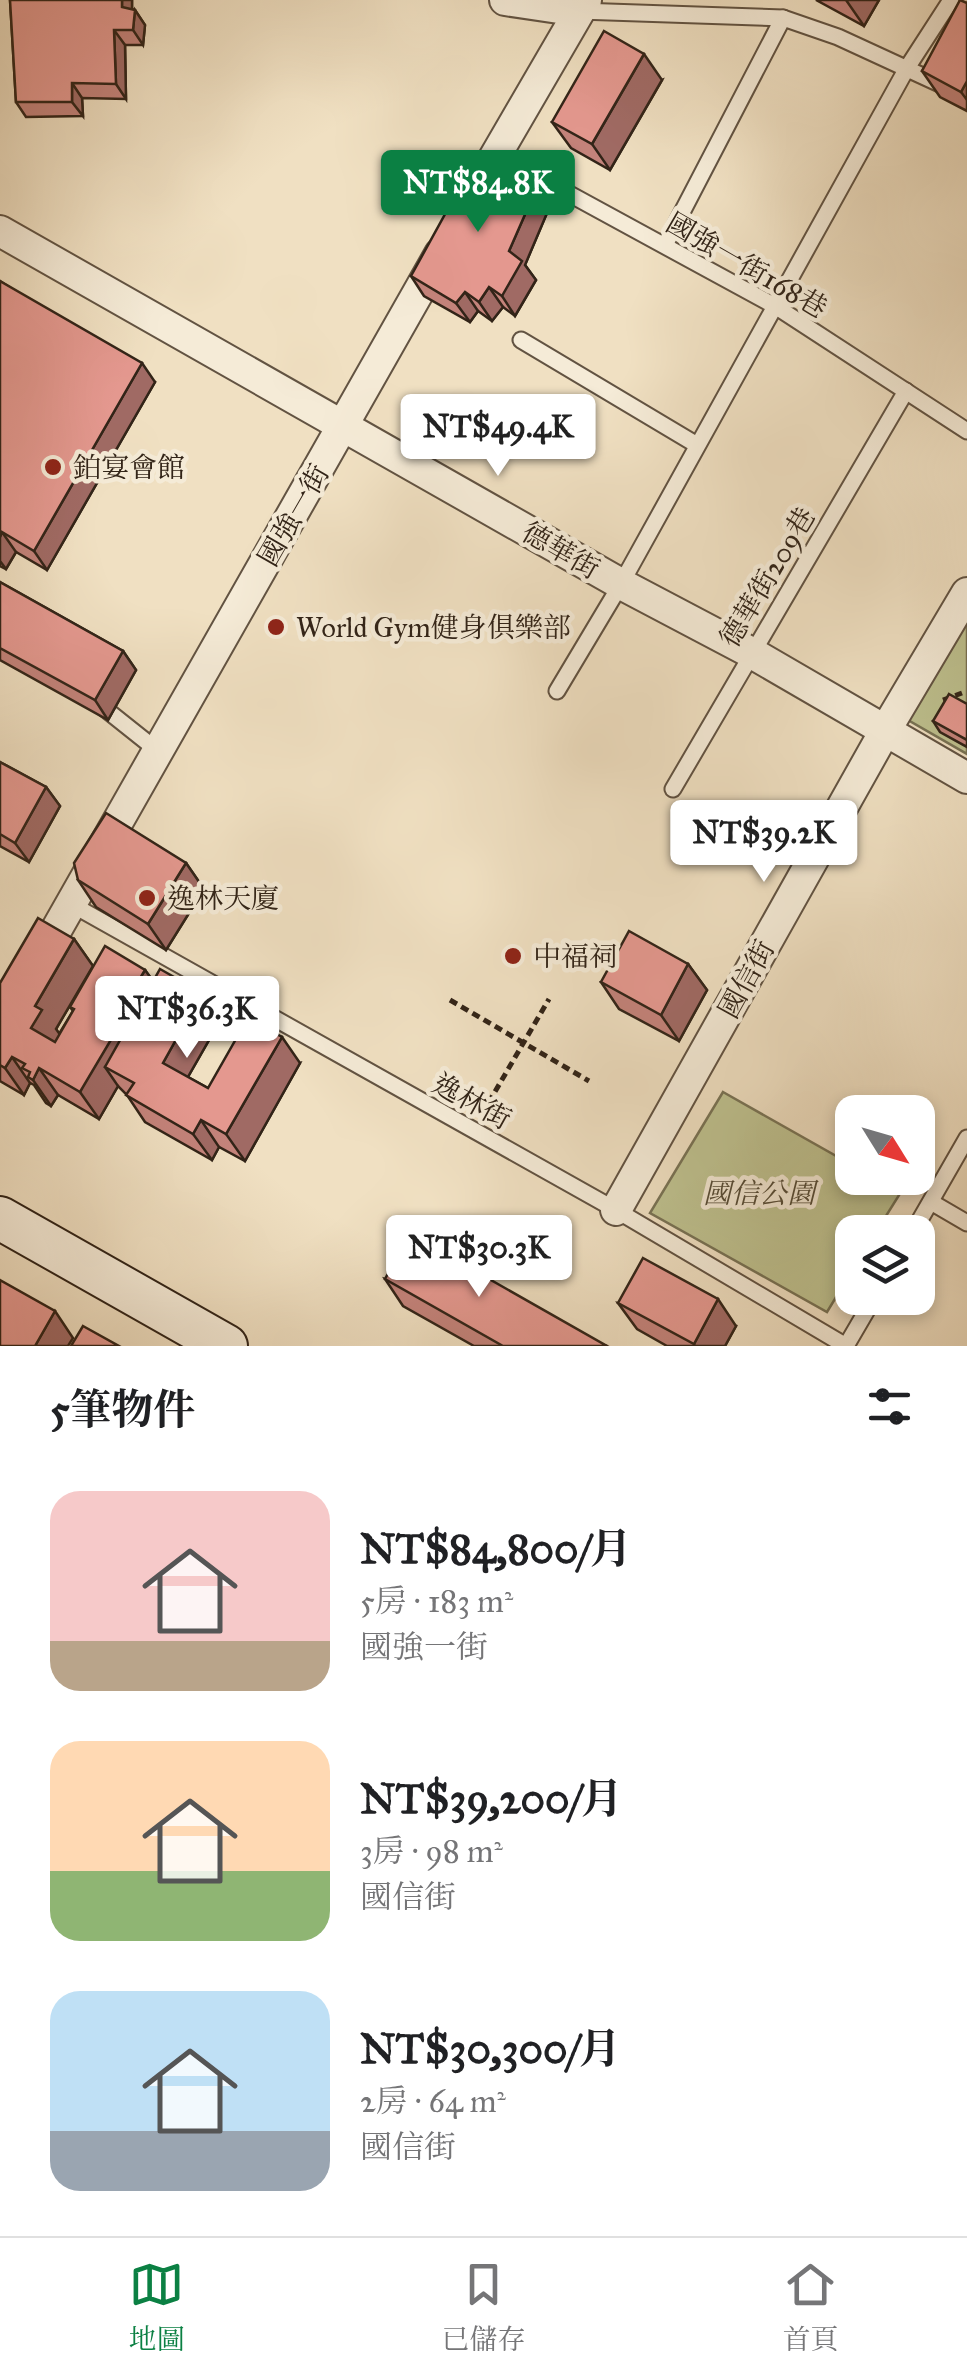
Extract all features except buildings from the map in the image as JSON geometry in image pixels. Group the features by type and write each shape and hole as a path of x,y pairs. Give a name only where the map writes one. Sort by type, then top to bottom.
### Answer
{"street":[{"path":"505,0 582,6"},
{"name":"國強一街","path":"0,1029 582,6"},
{"name":"德華街","path":"0,230 967,778"},
{"name":"國信街","path":"616,1210 967,592"},
{"path":"0,1218 226,1346"},
{"path":"0,1251 167,1346"}],"lane":[{"path":"558,690 621,584 907,68 951,0"},
{"path":"582,6 783,18 838,37 940,84"},
{"path":"665,245 783,18"},
{"name":"國強一街168巷","path":"496,154 775,306 967,431"},
{"path":"521,340 698,446"},
{"name":"德華街209巷","path":"673,789 906,392"},
{"path":"82,694 158,751"},
{"name":"逸林街","path":"71,904 616,1210 846,1346"},
{"path":"923,1215 967,1138"},
{"path":"931,1202 967,1223"},
{"path":"846,1346 864,1315"}],"path":[{"path":"944,700 962,693"},
{"path":"450,1000 589,1081"},
{"path":"473,1130 548,1000"}],"green space":[{"path":"967,619 967,754 908,720"},
{"name":"國信公園","path":"723,1092 835,1155 835,1195 899,1195 887,1215 835,1215 835,1299 827,1312 650,1213"}],"place":[{"name":"鉑宴會館","path":"53,467"},
{"name":"World Gym健身俱樂部","path":"276,627"},
{"name":"逸林天廈","path":"147,898"},
{"name":"中福祠","path":"513,956"}]}
